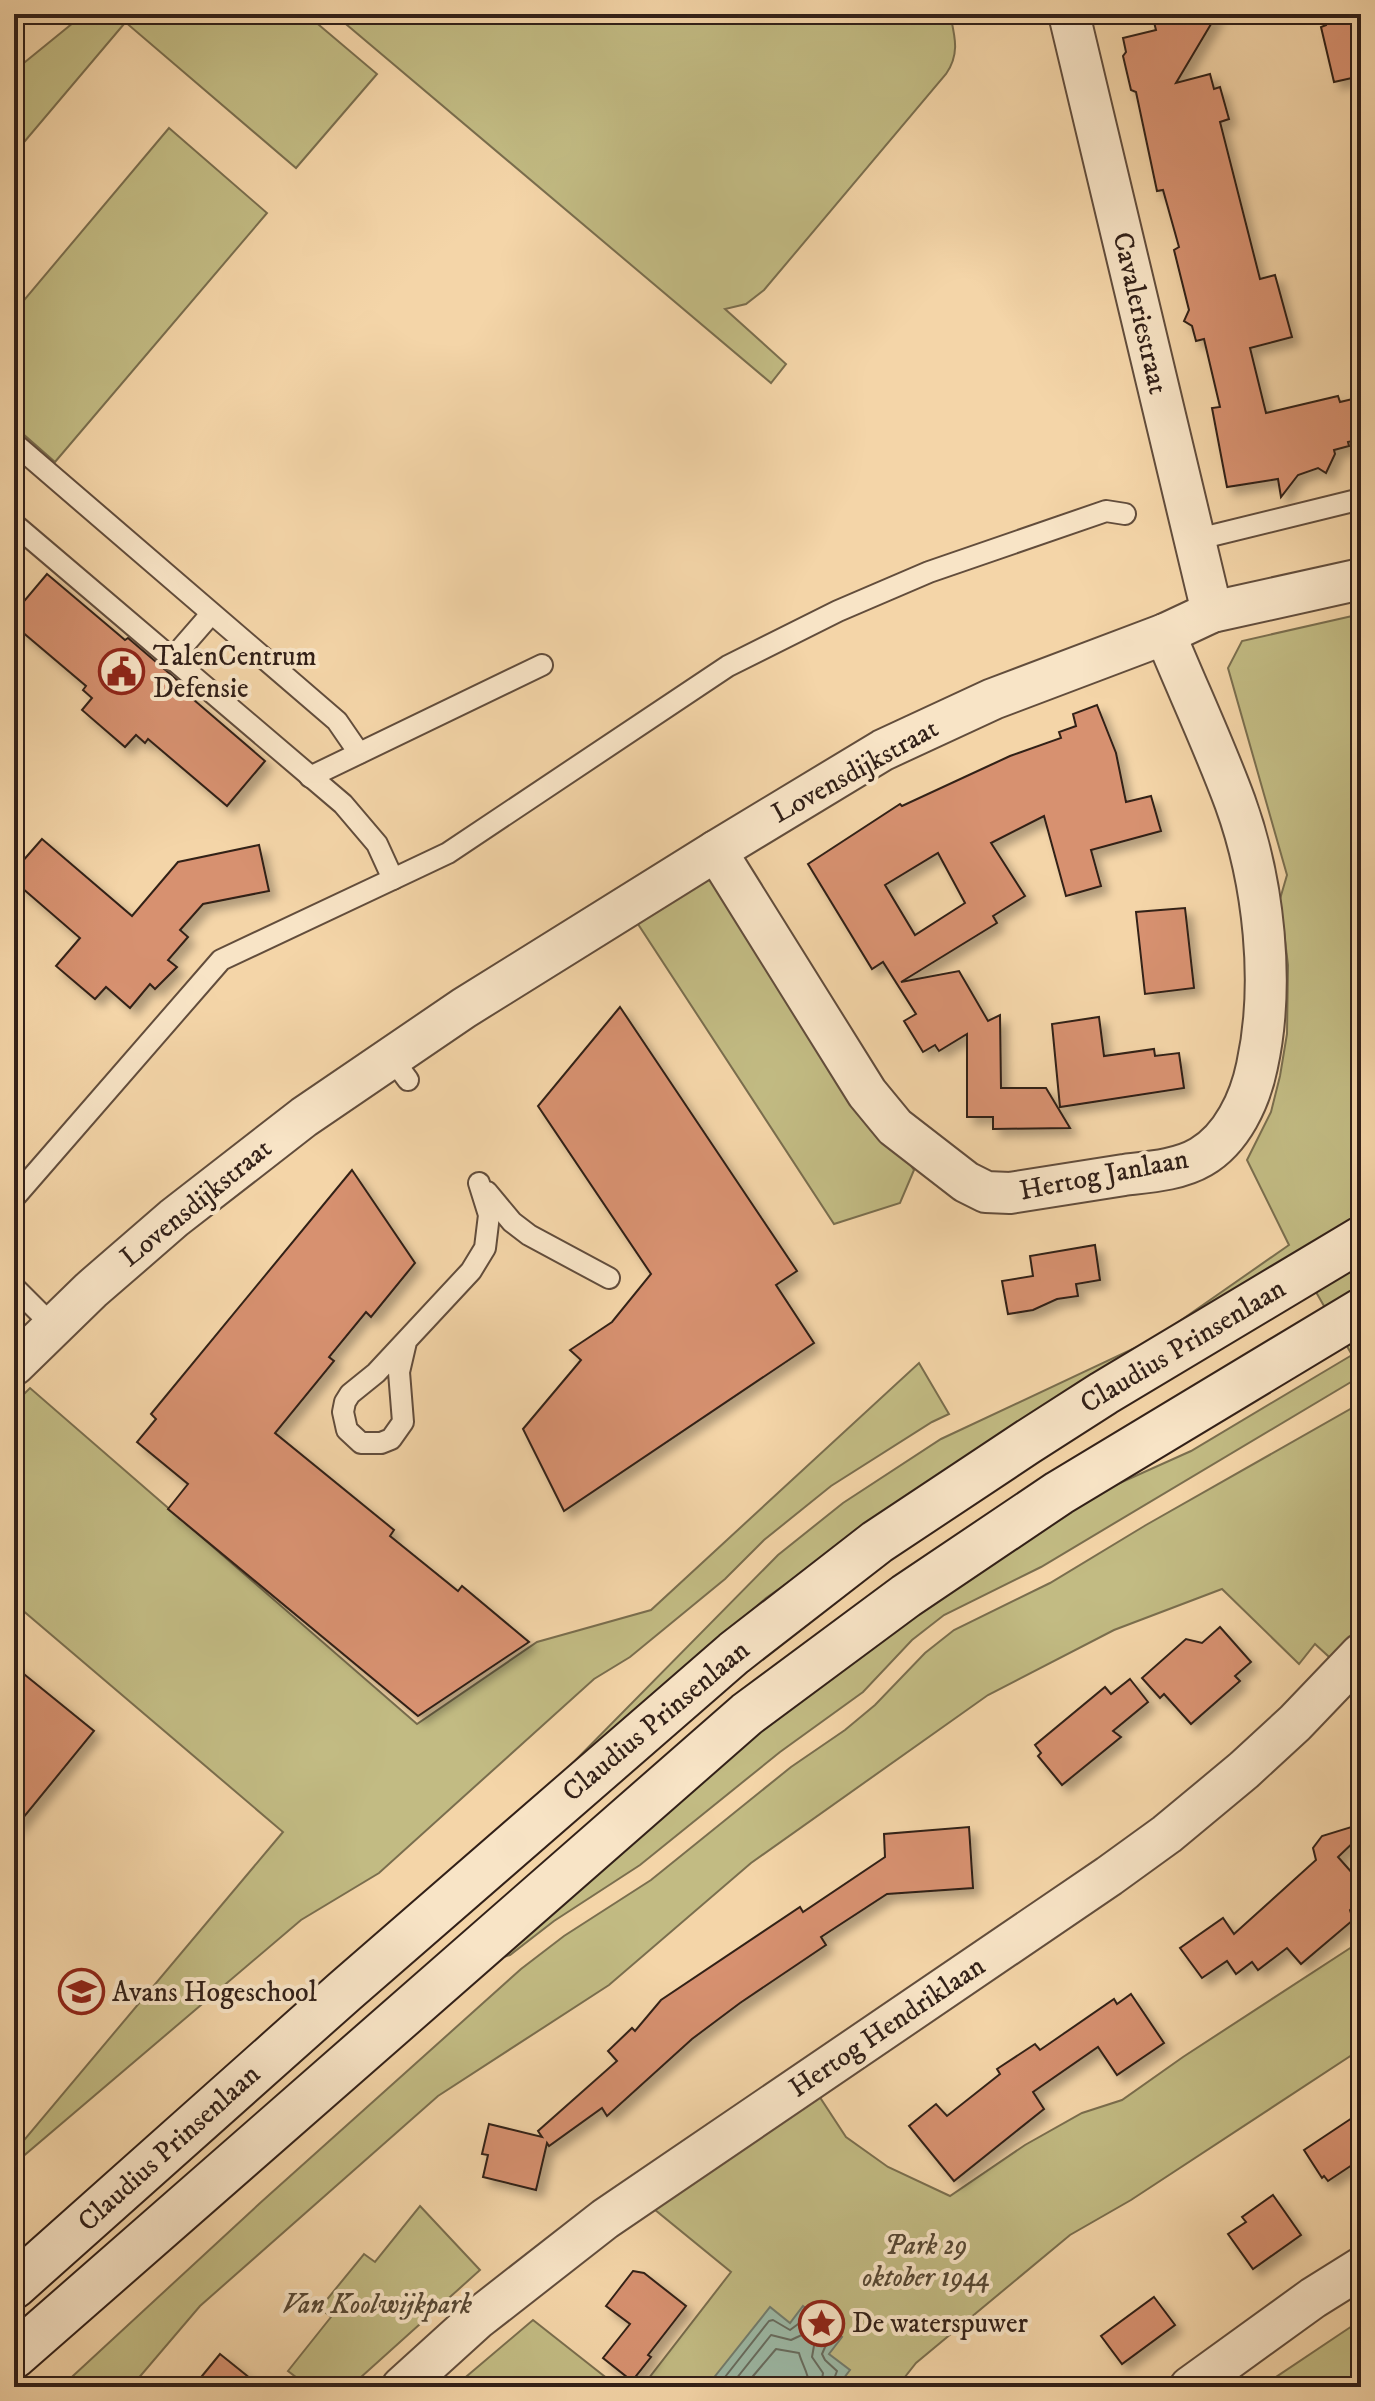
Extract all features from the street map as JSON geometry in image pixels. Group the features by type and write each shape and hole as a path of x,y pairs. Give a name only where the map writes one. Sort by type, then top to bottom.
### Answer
{"main road":[{"name":"Claudius Prinsenlaan","path":"14,2286 552,1809 758,1635 877,1542 1104,1393 1361,1239"},
{"name":"Claudius Prinsenlaan","path":"14,2356 747,1714 906,1596 1059,1493 1361,1311"}],"street":[{"name":"Cavaleriestraat","path":"1069,14 1212,612"},
{"name":"Lovensdijkstraat","path":"14,1365 133,1253 217,1182 400,1068 464,1008 883,750 993,699 1165,634 1212,612 1361,579"},
{"name":"Hertog Janlaan","path":"716,851 867,1093 895,1127 966,1182 986,1192 1010,1193 1162,1169 1201,1157 1220,1142 1234,1124 1255,1075 1265,1019 1264,950 1252,865 1235,803 1165,634"},
{"name":"Hertog Hendriklaan","path":"402,2387 477,2319 605,2219 1167,1834 1275,1742 1361,1654"},
{"path":"1190,2387 1313,2298 1361,2268"}],"lane":[{"path":"17,453 337,721 359,753"},
{"path":"1194,540 1361,499"},
{"path":"14,1198 221,960 448,853 728,666 838,611 929,572 1106,511 1125,514"},
{"path":"14,524 343,804 377,844 393,879"},
{"path":"171,660 211,614"},
{"path":"310,777 542,665"},
{"path":"406,1342 399,1372 403,1422 391,1439 381,1443 361,1443 347,1430 343,1412 345,1402 471,1271 485,1248 489,1215 479,1183 521,1229 609,1278"},
{"path":"14,1287 53,1326"}],"green space":[{"path":"84,14 114,14 124,24 14,154 14,71"},
{"path":"130,14 306,14 377,74 296,168 124,21"},
{"path":"334,14 950,14 955,52 946,74 764,290 746,304 725,309 786,364 771,383"},
{"path":"169,128 267,213 55,462 14,426 14,312"},
{"path":"1361,614 1361,1376 1041,1567 944,1615 912,1640 863,1692 780,1752 640,1865 554,1921 510,1955 491,1961 698,1778 1044,1517 1191,1451 1352,1355 1296,1257 854,1536 766,1598 553,1783 778,1555 843,1503 941,1439 1154,1339 1289,1245 1247,1160 1271,1112 1287,1034 1288,965 1280,899 1287,875 1228,668 1242,641"},
{"path":"712,874 914,1170 900,1203 834,1224 636,921"},
{"path":"919,1363 949,1414 831,1486 630,1657 594,1679 379,1873 301,1920 14,2164 14,2152 283,1832 14,1603 14,1575 23,1565 14,1557 14,1404 30,1388 417,1724 537,1642 651,1610"},
{"path":"1361,1403 1361,1643 1339,1666 1315,1644 1299,1664 1222,1589 1114,1630 988,1695 751,1863 609,1985 438,2096 200,2306 131,2387 61,2387 521,1969 564,1936 651,1880 791,1767 845,1730 875,1705 925,1653 954,1630 1050,1583"},
{"name":"Park 29 oktober 1944","path":"1361,1941 1361,2049 1131,2200 1070,2235 916,2363 897,2387 642,2387 731,2272 654,2209 819,2096 846,2137 888,2167 950,2196 1025,2145 1082,2113 1122,2100"},
{"name":"Van Koolwijkpark","path":"420,2206 480,2270 350,2387 309,2387 288,2371 331,2317 320,2308 364,2254 375,2262"},
{"name":"Van Koolwijkpark","path":"533,2320 618,2387 454,2387"},
{"path":"1361,2320 1361,2372 1337,2387 1261,2387"}],"water":[{"path":"803,2306 842,2337 829,2354 850,2370 837,2387 721,2387 712,2380 770,2307 790,2323"}],"building":[{"path":"1152,14 1217,14 1176,83 1210,74 1214,89 1220,87 1229,119 1220,122 1260,279 1275,275 1292,337 1250,348 1266,413 1338,396 1340,402 1361,397 1361,439 1334,450 1326,473 1318,468 1298,475 1281,497 1278,479 1227,487 1212,408 1220,407 1204,339 1196,341 1192,326 1184,321 1189,310 1174,250 1179,247 1163,190 1157,191 1136,92 1131,90 1123,56 1126,52 1123,38 1156,30"},
{"path":"1324,14 1361,14 1361,76 1334,82 1321,27 1326,25"},
{"path":"47,574 190,691 187,694 265,761 227,806 148,739 145,743 136,735 125,747 82,710 92,698 83,690 86,686 14,625 14,613"},
{"path":"1097,705 1116,753 1126,802 1151,796 1161,831 1091,850 1101,886 1066,896 1044,816 991,843 1025,896 993,916 997,923 901,982 959,971 988,1021 1000,1015 1001,1088 1046,1088 1070,1128 993,1129 993,1117 967,1117 967,1034 939,1051 935,1045 923,1052 904,1021 916,1014 883,962 872,969 808,864 900,804 902,806 1010,756 1061,738 1059,732 1076,726 1073,714","holes":["938,853 965,903 915,935 885,885"]},
{"path":"42,839 132,916 178,862 259,845 269,891 203,904 180,930 188,937 168,960 177,967 155,989 150,984 130,1008 106,987 95,999 56,966 80,938 14,881 14,871"},
{"path":"1185,908 1194,988 1145,994 1136,912"},
{"path":"620,1007 797,1271 776,1285 814,1343 564,1511 523,1429 581,1360 570,1350 612,1322 651,1274 538,1106"},
{"path":"1099,1017 1104,1056 1154,1049 1155,1056 1179,1053 1184,1088 1060,1107 1052,1024"},
{"path":"352,1170 415,1263 371,1317 366,1312 329,1357 334,1361 275,1433 394,1530 390,1536 458,1591 462,1586 529,1642 418,1716 168,1509 188,1484 137,1442 156,1419 151,1414"},
{"path":"1095,1245 1100,1280 1076,1284 1078,1296 1008,1314 1002,1281 1033,1276 1030,1256"},
{"path":"1220,1627 1251,1662 1235,1676 1240,1681 1191,1724 1164,1694 1160,1698 1142,1678 1186,1639 1202,1643"},
{"path":"14,1666 94,1731 14,1829"},
{"path":"1130,1679 1148,1702 1113,1731 1121,1737 1062,1785 1038,1756 1041,1753 1035,1745 1105,1687 1111,1694"},
{"path":"1361,1824 1361,1835 1338,1857 1361,1883 1361,1900 1350,1910 1353,1920 1301,1964 1287,1948 1258,1970 1252,1962 1236,1974 1227,1961 1202,1978 1180,1948 1223,1918 1234,1934 1316,1860 1313,1848 1322,1836"},
{"path":"969,1827 973,1888 887,1894 821,1937 826,1945 692,2039 607,2116 602,2108 549,2146 547,2143 536,2190 483,2177 488,2155 482,2154 489,2124 542,2137 538,2131 617,2061 608,2051 632,2028 635,2031 661,2000 800,1907 803,1912 885,1857 884,1834"},
{"path":"1131,1994 1164,2043 1117,2075 1098,2047 1033,2092 1044,2109 954,2181 909,2126 936,2104 947,2116 1000,2074 997,2069 1035,2044 1040,2050 1114,1999 1117,2004"},
{"path":"1361,2112 1361,2159 1328,2181 1324,2176 1322,2178 1304,2150"},
{"path":"1273,2195 1301,2235 1253,2269 1228,2234 1246,2222 1242,2217"},
{"path":"633,2271 644,2273 686,2306 632,2381 603,2358 630,2324 606,2306"},
{"path":"1154,2297 1175,2325 1122,2364 1101,2336"},
{"path":"220,2354 261,2387 193,2387"}],"place":[{"name":"TalenCentrum Defensie","path":"122,672"},
{"name":"Avans Hogeschool","path":"81,1992"},
{"name":"De waterspuwer","path":"821,2323"}]}
